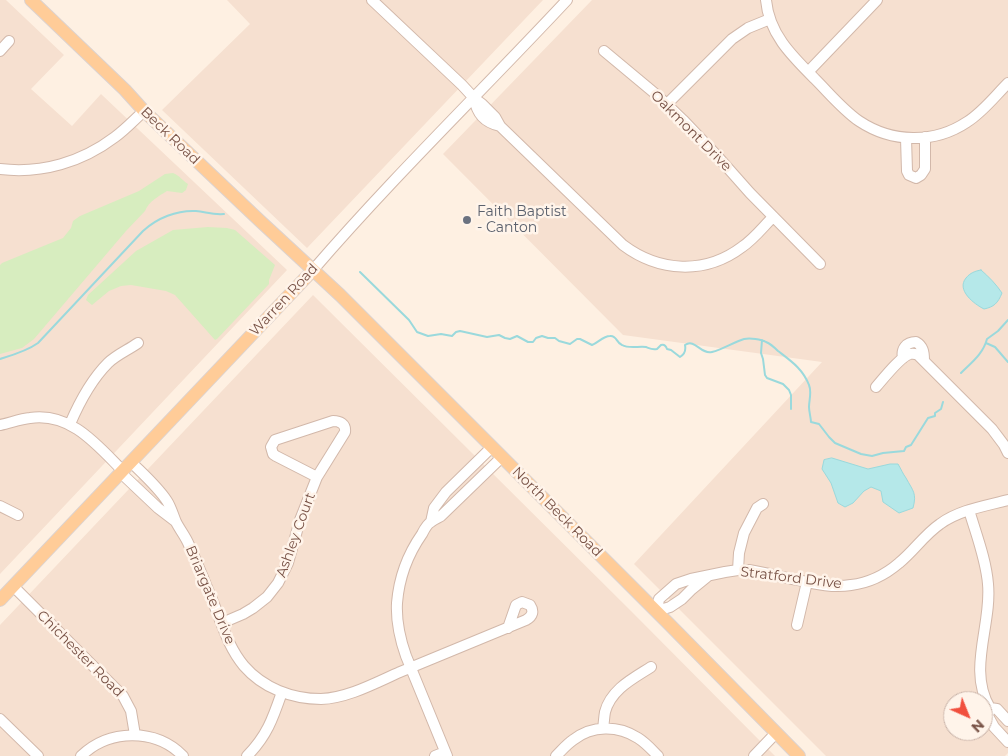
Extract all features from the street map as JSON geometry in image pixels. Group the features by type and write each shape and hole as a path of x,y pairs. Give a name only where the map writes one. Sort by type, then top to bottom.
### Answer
{"main road":[{"name":"Beck Road","path":"30,0 125,90 144,111 313,270"},
{"name":"North Beck Road","path":"313,270 657,611 799,756"},
{"name":"Warren Road","path":"0,600 313,270"}],"street":[{"path":"372,0 482,104 495,117 500,126 632,252 660,264 683,267 705,264 743,247 774,217"},
{"path":"766,0 770,19 784,46 844,108 860,122 872,129 901,137 925,137 940,134 954,129 978,114 1008,83"},
{"path":"808,72 877,0"},
{"name":"Warren Road","path":"313,270 387,187 474,98 562,2"},
{"path":"666,104 732,39 748,28 770,19"},
{"path":"0,51 9,41"},
{"name":"Oakmont Drive","path":"604,50 666,104 820,264"},
{"path":"0,169 43,169 79,159 104,145 144,111"},
{"path":"901,137 907,171 909,175 916,178 925,169 925,137"},
{"path":"70,424 78,406 101,371 109,362 138,343"},
{"path":"876,387 903,358 915,354 920,356 992,429 1008,453"},
{"name":"Briargate Drive","path":"0,425 40,417 52,418 70,424 90,438 125,468 158,508 176,521 188,543 232,650 244,666 261,681 282,692 308,699 334,698 508,628"},
{"name":"Ashley Court","path":"222,623 253,608 267,597 278,582 288,563 300,520 317,477 344,435 345,426 340,422 333,422 279,438 273,443 272,451 276,456 317,477"},
{"path":"435,756 446,754 410,668 399,632 398,589 410,555 416,542 430,522 434,508 446,492 492,447"},
{"path":"430,522 442,516 502,457"},
{"name":"Stratford Drive","path":"708,576 670,608 657,611 659,599 676,584 691,579 738,570 749,570 822,585 837,586 865,582 878,577 900,563 939,524 969,510 1008,500"},
{"path":"738,570 739,554 744,533 756,508 764,504"},
{"path":"0,506 18,515"},
{"path":"969,510 982,554 988,585 988,602 980,663 983,691"},
{"path":"798,625 807,582"},
{"name":"Chichester Road","path":"13,586 123,696 132,711 135,735"},
{"path":"603,728 605,711 615,693 620,687 651,667"},
{"path":"247,756 266,734 282,692"},
{"path":"993,708 997,709 1008,721"},
{"path":"0,720 38,756"},
{"path":"993,725 1008,742"},
{"path":"556,756 572,740 595,729 603,728 621,730 632,734 658,756"},
{"path":"754,756 776,733"},
{"path":"81,756 106,740 135,735 146,736 165,743 183,756"}],"shaded area":[{"path":"0,0 6,0 64,55 31,89 72,126 101,94 287,270 0,574"},
{"path":"227,0 543,0 307,248 162,110 250,24"},
{"path":"592,0 1008,0 1008,753 1005,756 826,756 634,564 822,362 623,335 443,154"},
{"path":"313,295 775,756 0,756 0,625"}],"green space":[{"path":"173,173 188,184 186,190 182,193 167,191 152,202 34,339 22,348 0,354 0,265 63,238 71,228 73,221 80,216 139,191 165,174"},
{"path":"208,227 235,230 275,265 269,284 217,339 215,340 175,295 166,291 131,285 121,286 109,291 92,305 86,300 88,295 136,251 173,230"}],"water":[{"path":"981,270 1002,293 995,304 984,309 971,300 963,287 963,283 968,276 973,272"},
{"path":"832,458 868,469 898,464 914,492 913,508 899,513 883,502 881,491 871,487 864,491 853,503 845,507 838,503 831,483 822,469 824,460"}],"waterway":[{"path":"0,359 25,351 38,343 143,231 155,222 168,216 189,211 224,214"},
{"path":"360,272 409,320 417,332 428,336 441,334 452,336 460,331 487,337 499,335 510,339 517,336 528,342 533,342 536,338 542,336 555,338 570,344 580,339 592,345 607,336 612,336 620,344 628,347 657,349 664,345 680,357 685,352 685,345 689,343 705,351 712,352 744,339 764,341 792,362 806,379 810,390 809,407 811,422 819,424 835,443 861,454 872,456 904,451 906,447 911,445 928,418 935,416 935,413 941,409 943,402"},
{"path":"961,373 980,353 987,339 1008,320"},
{"path":"762,340 761,353 765,375 767,378 783,384 789,390 791,409"},
{"path":"986,343 995,347 1008,362"}],"place":[{"name":"Faith Baptist - Canton","path":"467,220"}]}
